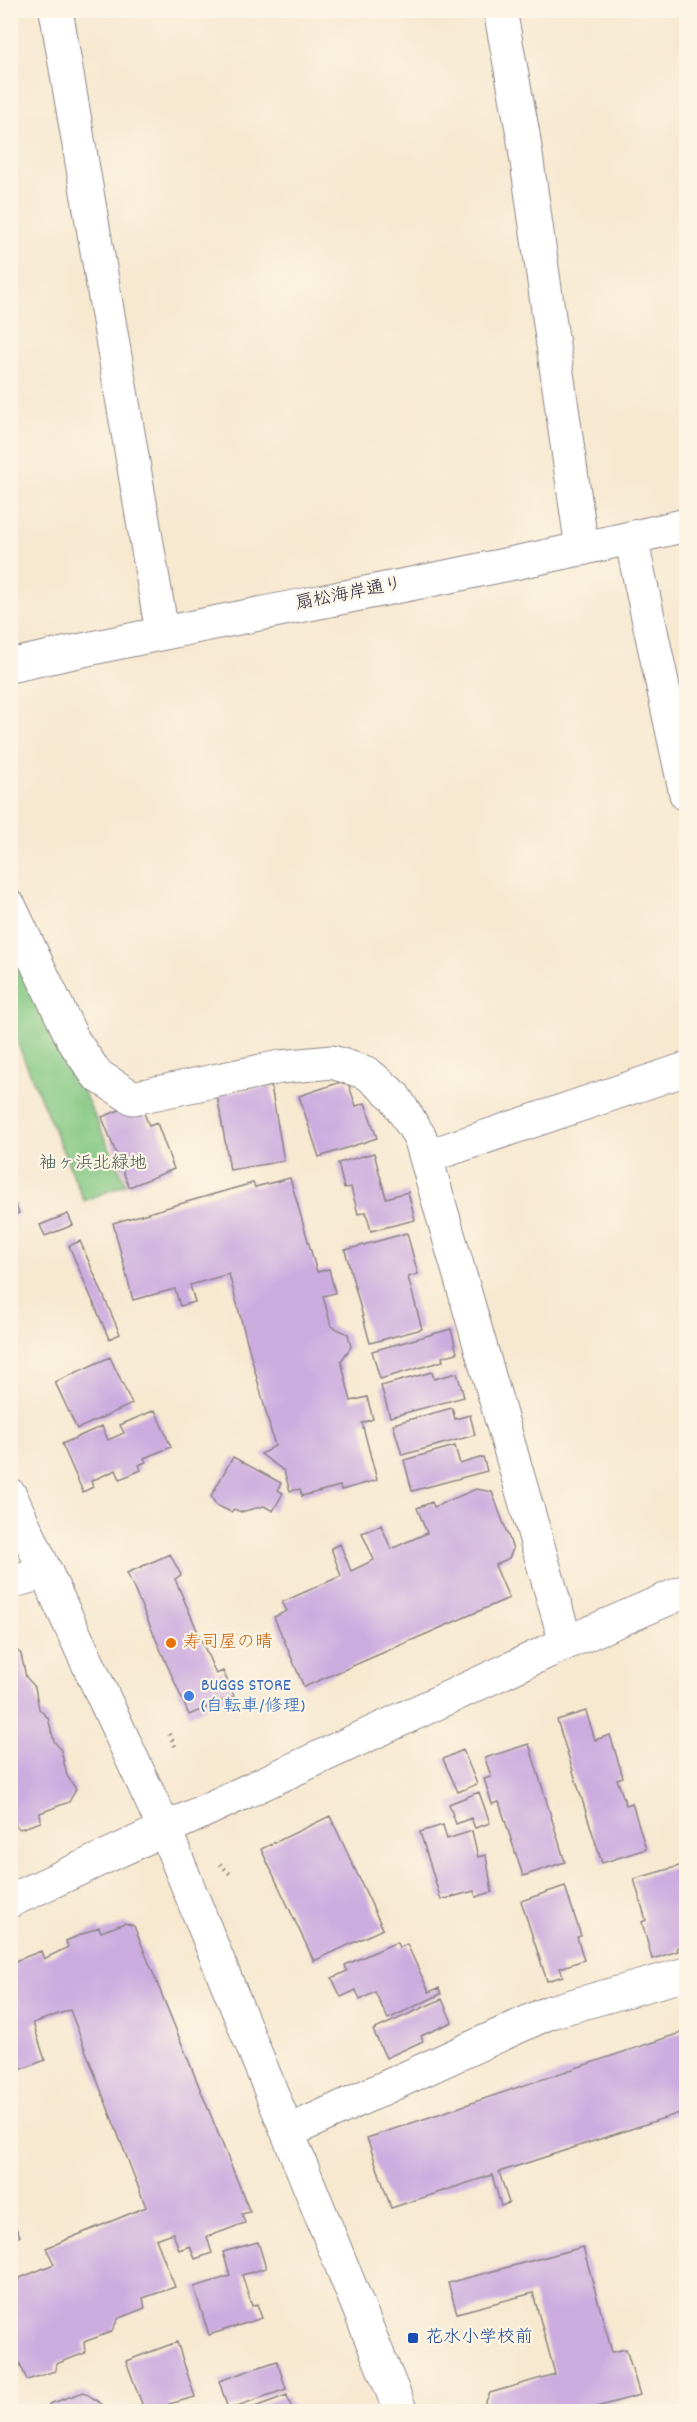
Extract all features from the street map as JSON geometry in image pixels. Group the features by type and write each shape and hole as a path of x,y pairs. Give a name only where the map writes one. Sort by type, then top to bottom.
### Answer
{"street":[{"path":"56,10 162,632"},
{"path":"500,10 525,146 582,549"},
{"name":"扇松海岸通り","path":"10,666 162,632 582,549 687,525"},
{"path":"632,538 687,794"},
{"path":"10,907 73,1040 97,1075 133,1098 280,1067 332,1062 368,1073 394,1096 420,1137 566,1643"},
{"path":"426,1157 687,1069"},
{"path":"10,1495 165,1830 401,2412"},
{"path":"10,1582 46,1572"},
{"path":"10,1901 566,1643 687,1591"},
{"path":"288,2132 550,2012 687,1974"}],"path":[{"path":"169,1734 177,1750"},
{"path":"220,1864 230,1874"}],"green space":[{"name":"袖ヶ浜北緑地","path":"10,933 126,1184 84,1201 11,1028"}],"building":[{"path":"347,1080 356,1106 365,1103 377,1138 319,1157 299,1096"},
{"path":"271,1086 284,1161 230,1170 217,1095"},
{"path":"140,1102 149,1126 157,1123 174,1169 129,1187 102,1117"},
{"path":"374,1153 386,1198 408,1192 415,1220 371,1231 366,1212 358,1214 351,1187 344,1188 338,1163"},
{"path":"290,1178 317,1272 329,1269 335,1293 323,1296 331,1326 348,1334 351,1347 341,1361 351,1401 367,1397 373,1419 362,1423 377,1480 341,1490 340,1486 302,1496 300,1489 290,1491 284,1471 261,1454 275,1446 229,1274 190,1285 195,1302 180,1306 175,1289 133,1300 113,1223 253,1183 255,1187"},
{"path":"10,1194 19,1213 12,1217 14,1222 10,1224"},
{"path":"68,1214 73,1225 45,1236 40,1225"},
{"path":"407,1233 418,1274 408,1277 422,1329 370,1343 345,1250"},
{"path":"80,1241 120,1334 109,1339 69,1246"},
{"path":"451,1329 457,1353 442,1357 443,1361 380,1379 372,1351"},
{"path":"110,1357 132,1404 77,1429 55,1382"},
{"path":"432,1372 434,1379 457,1373 464,1397 390,1417 381,1386"},
{"path":"452,1408 455,1419 470,1415 475,1435 402,1455 393,1424"},
{"path":"155,1410 171,1447 144,1458 146,1462 139,1465 141,1470 120,1479 116,1470 91,1481 93,1487 83,1492 62,1444 102,1426 108,1440 124,1433 120,1425"},
{"path":"455,1446 460,1464 483,1457 487,1471 412,1491 404,1460"},
{"path":"233,1457 281,1483 278,1490 283,1493 273,1511 264,1506 241,1512 234,1509 231,1512 216,1505 211,1496"},
{"path":"476,1489 492,1492 513,1549 509,1558 495,1565 509,1598 304,1687 274,1617 287,1611 282,1602 341,1576 331,1548 340,1544 351,1571 374,1560 362,1533 381,1525 391,1549 427,1533 417,1508 432,1502 434,1507"},
{"path":"170,1554 181,1575 175,1579 216,1674 223,1671 234,1696 189,1715 127,1573"},
{"path":"10,1645 21,1654 26,1677 35,1687 39,1709 48,1718 54,1741 61,1750 67,1776 76,1789 69,1802 40,1813 41,1822 20,1829 15,1825 10,1827"},
{"path":"586,1711 595,1740 610,1735 623,1777 617,1779 626,1805 632,1803 646,1849 602,1863 557,1720"},
{"path":"529,1744 565,1862 523,1876 499,1802 492,1804 484,1779 491,1777 485,1758"},
{"path":"463,1750 477,1784 458,1792 443,1759"},
{"path":"479,1792 490,1823 475,1828 471,1818 456,1824 449,1804"},
{"path":"330,1816 383,1929 314,1961 261,1849"},
{"path":"443,1825 447,1839 472,1831 478,1857 486,1855 492,1892 476,1897 474,1891 441,1900 420,1832"},
{"path":"686,1864 686,1945 677,1948 678,1951 652,1959 642,1922 646,1920 634,1879"},
{"path":"565,1886 581,1936 577,1937 584,1960 560,1968 563,1976 547,1981 521,1901"},
{"path":"125,1923 134,1926 250,2212 242,2214 245,2223 207,2237 212,2253 195,2259 190,2246 179,2250 173,2233 156,2239 175,2287 143,2298 145,2308 119,2318 111,2332 84,2342 85,2353 56,2364 55,2371 27,2380 10,2341 10,2282 54,2264 46,2248 146,2207 70,2010 33,2023 45,2060 10,2074 10,1976 14,1975 10,1963 41,1951 44,1959 68,1947 66,1941 99,1927 101,1932"},
{"path":"397,1942 399,1948 407,1944 429,1992 439,1988 441,1994 388,2019 375,1992 360,2000 356,1990 341,1997 332,1978 347,1971 345,1965"},
{"path":"442,1999 452,2022 421,2036 423,2041 386,2058 373,2030"},
{"path":"686,2031 686,2111 499,2172 509,2203 501,2206 492,2175 391,2208 367,2138"},
{"path":"10,2217 20,2236 10,2241"},
{"path":"258,2242 266,2268 242,2275 252,2306 257,2304 262,2318 209,2335 194,2287 230,2276 223,2252"},
{"path":"583,2247 612,2352 626,2349 640,2395 597,2407 599,2411 595,2412 481,2412 490,2393 555,2374 533,2293 457,2313 448,2283"},
{"path":"177,2342 195,2397 169,2404 171,2412 145,2412 126,2361"},
{"path":"277,2361 286,2389 228,2409 219,2381"},
{"path":"84,2392 103,2405 106,2412 51,2412 49,2404"},
{"path":"287,2395 293,2412 244,2412 244,2411"}],"place":[{"name":"寿司屋の晴","path":"171,1643"},
{"name":"BUGGS STORE (自転車/修理)","path":"189,1696"},
{"name":"花水小学校前","path":"413,2338"}]}
